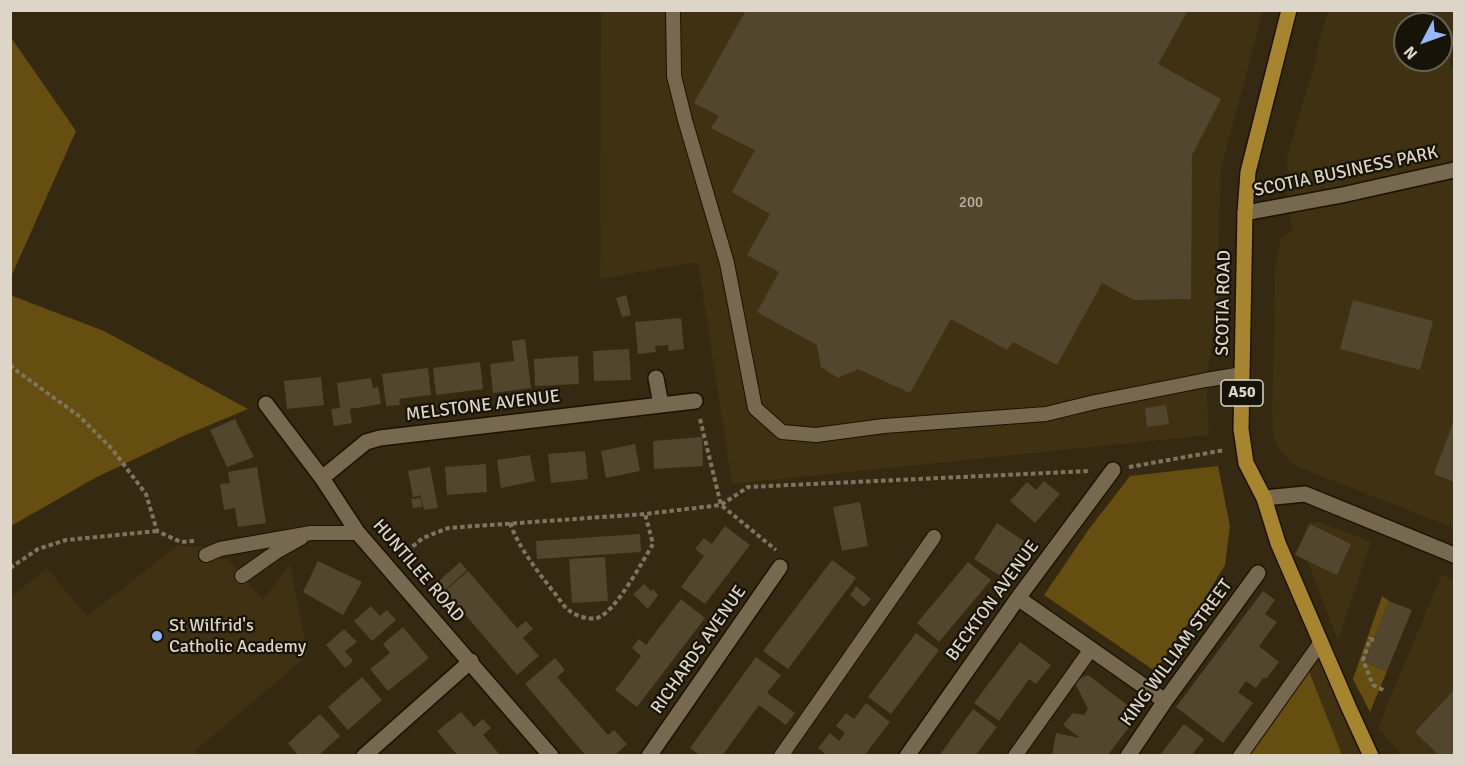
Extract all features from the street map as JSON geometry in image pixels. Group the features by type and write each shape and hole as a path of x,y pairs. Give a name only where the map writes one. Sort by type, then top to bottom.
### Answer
{"main road":[{"name":"SCOTIA ROAD","path":"1289,10 1248,172 1245,213 1241,429 1246,463 1264,498 1278,543 1371,756"}],"street":[{"name":"SCOTIA BUSINESS PARK","path":"1245,213 1342,195 1455,170"},
{"path":"656,378 661,405"},
{"name":"MELSTONE AVENUE","path":"321,478 366,442 381,438 695,400"},
{"name":"HUNTILEE ROAD","path":"266,404 321,478 358,533 551,756"},
{"name":"BECKTON AVENUE","path":"907,756 1018,598 1113,470"},
{"path":"1264,498 1305,494 1455,555"},
{"name":"RICHARDS AVENUE","path":"649,756 780,567"},
{"name":"KING WILLIAM STREET","path":"1128,756 1258,573"},
{"path":"1018,598 1165,701"},
{"path":"364,756 471,661"}],"lane":[{"path":"673,10 674,76 728,263 755,408 782,432 816,435 884,426 1046,414 1242,374"},
{"path":"206,555 220,549 311,533 358,533"},
{"path":"242,576 276,552 311,533"},
{"path":"782,756 934,537"},
{"path":"1240,756 1321,642"},
{"path":"1015,756 1090,649"}],"path":[{"path":"10,365 80,416 112,449 146,494 157,531"},
{"path":"695,400 721,505 786,558 780,567"},
{"path":"389,567 423,538 448,528 645,514 721,505 748,487 1113,470 1244,447"},
{"path":"510,523 515,538 568,611 580,617 596,619 607,612 621,595 652,544 645,514"},
{"path":"10,568 38,549 66,540 157,531 180,542 202,541 220,549"},
{"path":"1374,640 1370,639 1363,660 1373,685 1385,691"}],"shaded area":[{"path":"601,11 1263,11 1221,169 1217,310 1206,380 1209,435 732,484 698,262 600,279"},
{"path":"1328,11 1454,11 1453,46 1453,12 1393,12 1393,72 1453,72 1454,69 1454,528 1293,465 1279,448 1273,436 1275,269 1281,237 1293,230 1290,224 1287,156"},
{"path":"12,39 76,131 11,277 10,40"},
{"path":"10,295 104,331 248,409 181,437 95,478 11,526"},
{"path":"1218,466 1230,526 1225,565 1155,671 1044,595 1089,529 1130,476"},
{"path":"1316,521 1371,542 1338,640 1301,544 1308,524"},
{"name":"St Wilfrid's Catholic Academy","path":"177,546 203,547 208,559 228,559 263,600 290,564 308,655 195,751 198,755 11,756 11,597 47,568 87,616"},
{"path":"1442,574 1454,580 1454,755 1401,755 1378,727"},
{"path":"1382,596 1389,601 1365,662 1387,671 1370,712 1353,679"},
{"path":"1321,642 1371,755 1238,756"},
{"path":"1308,669 1342,755 1247,755"}],"building":[{"path":"746,10 1188,10 1158,64 1221,99 1192,155 1191,299 1134,300 1102,283 1057,365 1013,342 1007,350 951,319 910,393 858,369 838,378 821,367 817,345 757,312 779,272 747,255 770,214 732,192 755,150 711,128 719,116 694,103"},
{"path":"626,295 631,315 622,317 616,298"},
{"path":"1353,300 1433,321 1420,370 1340,349"},
{"path":"681,318 684,349 669,351 668,345 655,346 656,352 638,354 635,322"},
{"path":"525,339 531,388 493,393 490,364 514,361 512,341"},
{"path":"629,349 631,380 594,381 593,351"},
{"path":"578,356 579,384 535,386 534,359"},
{"path":"480,362 483,389 436,395 433,368"},
{"path":"428,368 431,395 399,399 400,405 386,406 382,374"},
{"path":"321,377 324,405 287,409 284,381"},
{"path":"371,378 373,388 378,387 381,404 350,409 352,423 334,426 331,409 340,408 337,383"},
{"path":"1166,405 1169,424 1147,427 1145,408"},
{"path":"235,419 254,457 227,467 210,430"},
{"path":"1454,420 1454,482 1434,474"},
{"path":"702,437 703,466 654,469 653,441"},
{"path":"635,444 640,471 606,478 601,451"},
{"path":"585,451 588,479 551,483 548,454"},
{"path":"530,455 535,481 501,488 497,460"},
{"path":"486,464 487,492 447,495 445,467"},
{"path":"257,467 266,523 238,527 235,508 224,510 220,484 230,483 228,472"},
{"path":"430,467 438,508 424,510 420,492 420,496 413,497 408,471"},
{"path":"1044,481 1060,494 1035,523 1010,501 1027,482 1036,490"},
{"path":"421,498 422,507 413,508 411,499"},
{"path":"860,502 868,546 842,551 833,507"},
{"path":"997,523 1027,543 1002,577 974,559"},
{"path":"1310,524 1351,544 1337,575 1295,555"},
{"path":"725,526 750,545 705,604 681,587 704,556 695,549 704,538 712,544"},
{"path":"640,534 641,552 537,559 536,541"},
{"path":"605,557 608,601 572,603 569,559"},
{"path":"832,560 856,578 788,669 763,651"},
{"path":"318,561 362,582 343,615 303,592"},
{"path":"460,562 467,570 445,590 438,582"},
{"path":"968,562 991,580 939,642 917,623"},
{"path":"468,571 517,628 526,621 533,629 523,638 539,656 517,675 445,591"},
{"path":"644,584 658,595 648,609 633,594"},
{"path":"856,586 871,599 864,607 850,595"},
{"path":"1263,591 1275,600 1265,614 1277,622 1259,646 1279,662 1256,688 1246,681 1238,692 1253,703 1223,743 1176,707"},
{"path":"681,599 705,618 637,707 615,690 641,656 632,648 639,639 646,645"},
{"path":"1389,601 1412,610 1387,671 1365,662"},
{"path":"371,606 380,616 387,610 396,620 372,641 354,621"},
{"path":"403,627 429,658 388,691 370,669 390,653 383,644"},
{"path":"344,629 357,642 345,651 353,661 345,668 326,645"},
{"path":"916,633 939,650 891,714 868,697"},
{"path":"1020,642 1051,665 1036,684 1029,679 999,721 974,703"},
{"path":"756,657 781,675 767,693 795,713 786,725 759,705 722,756 701,756 690,748"},
{"path":"555,658 565,670 557,677 608,735 614,730 627,744 614,756 586,756 525,684"},
{"path":"1088,675 1139,714 1107,756 1052,756 1056,733 1080,738 1063,725 1073,713 1084,715 1088,709 1074,681"},
{"path":"362,677 382,700 348,730 328,707"},
{"path":"1454,690 1454,756 1440,756 1415,732"},
{"path":"866,703 890,722 864,756 828,756 818,748 830,733 839,741 845,733 836,726 846,713 854,719"},
{"path":"973,709 997,727 975,756 939,756"},
{"path":"461,712 474,727 483,719 491,728 483,735 501,756 458,756 437,731"},
{"path":"320,714 340,736 318,756 299,756 288,743"},
{"path":"1184,724 1204,739 1191,756 1159,756"}],"place":[{"name":"St Wilfrid's Catholic Academy","path":"157,636"}]}
